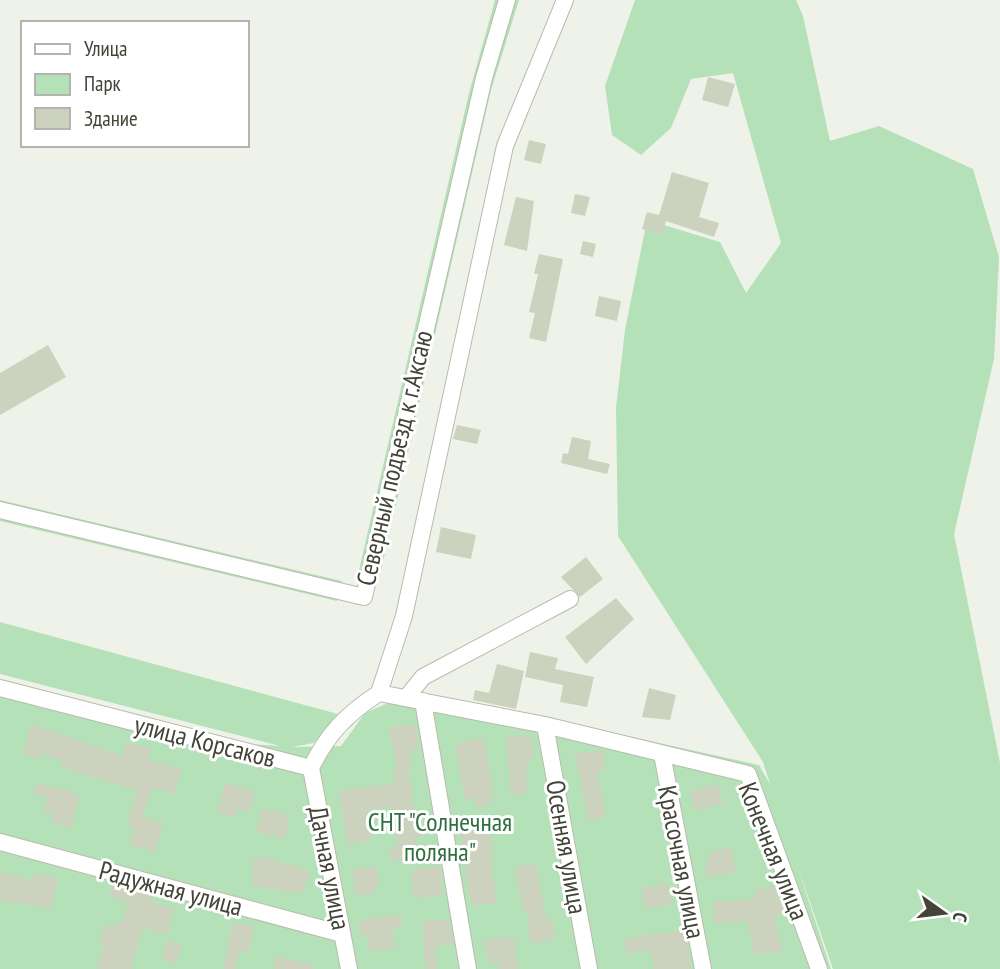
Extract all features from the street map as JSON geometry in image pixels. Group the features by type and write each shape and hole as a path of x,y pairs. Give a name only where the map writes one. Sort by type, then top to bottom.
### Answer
{"street":[{"name":"Северный подъезд к г.Аксаю","path":"0,510 364,597 484,78 507,0"},
{"path":"565,0 505,146 404,617 379,694 545,725 662,754"},
{"path":"406,698 423,677 570,599"},
{"name":"улица Корсаков","path":"0,688 311,768 329,734 355,708 379,694"},
{"path":"423,701 468,969"},
{"name":"Осенняя улица","path":"545,725 589,969"},
{"name":"Красочная улица","path":"662,754 703,969"},
{"name":"Конечная улица","path":"662,754 748,774 819,969"},
{"name":"Дачная улица","path":"311,768 349,969"},
{"name":"Радужная улица","path":"0,842 342,934"}],"green space":[{"path":"495,0 500,0 473,94 363,571 359,570 469,93"},
{"path":"514,0 519,0 491,90 380,575 375,574 479,123"},
{"name":"СНТ \"Солнечная поляна\"","path":"635,0 796,0 803,16 830,141 879,126 973,169 999,257 994,359 954,534 1000,763 1000,969 833,969 796,862 831,969 0,969 0,680 251,744 280,746 0,674 0,622 338,714 314,743 292,747 341,746 365,713 411,693 564,722 759,765 770,784 763,762 618,536 616,408 625,330 647,220 720,242 746,293 781,243 733,73 691,79 671,128 641,155 612,135 605,86"},
{"path":"0,500 342,581 341,585 0,504"},
{"path":"0,517 338,597 337,601 0,521"}],"building":[{"path":"708,77 735,84 728,107 702,100"},
{"path":"529,140 546,144 541,164 524,160"},
{"path":"672,172 709,183 699,217 719,223 714,237 666,221 662,234 642,229 647,212 659,215"},
{"path":"575,194 590,197 585,216 571,213"},
{"path":"516,197 534,201 527,251 504,245"},
{"path":"583,241 596,244 593,257 580,254"},
{"path":"539,254 563,259 546,342 529,338 535,313 529,312 538,274 534,274"},
{"path":"599,296 621,301 617,321 595,316"},
{"path":"48,345 66,377 0,415 0,373"},
{"path":"457,425 481,430 477,444 453,439"},
{"path":"572,437 591,441 588,459 610,464 607,474 561,463 563,453 568,454"},
{"path":"441,527 476,535 471,559 436,552"},
{"path":"586,557 603,579 580,597 561,577"},
{"path":"616,598 634,619 586,664 565,637"},
{"path":"530,652 558,658 555,669 594,677 587,707 560,702 563,685 525,677"},
{"path":"497,664 524,671 516,709 473,700 475,690 489,693"},
{"path":"649,688 676,695 670,720 642,717"},
{"path":"415,723 419,749 410,751 413,765 408,766 415,816 420,815 423,837 415,838 417,858 391,861 389,849 397,848 392,806 368,810 372,840 348,844 339,791 395,784 394,768 397,768 389,728"},
{"path":"31,724 123,756 125,743 151,748 149,761 181,768 176,793 151,788 143,817 163,823 155,852 129,845 134,827 127,825 137,790 61,767 63,760 41,754 40,759 23,754"},
{"path":"531,735 533,759 527,760 526,794 511,795 506,737"},
{"path":"484,738 494,796 490,796 491,805 475,808 474,798 465,799 455,744"},
{"path":"603,750 605,770 597,771 606,817 588,820 575,753"},
{"path":"225,783 255,791 250,812 237,809 235,818 217,813"},
{"path":"35,784 74,791 73,795 79,796 72,828 51,823 53,814 44,812 47,796 34,795"},
{"path":"718,784 723,804 695,811 690,791"},
{"path":"262,809 290,815 285,839 257,832"},
{"path":"490,826 493,855 490,855 497,903 471,906 460,829"},
{"path":"731,846 736,871 708,877 705,863 709,862 708,854"},
{"path":"255,856 275,859 310,871 303,894 251,885"},
{"path":"536,863 546,918 552,918 555,940 530,943 527,912 523,912 515,867"},
{"path":"377,866 379,885 375,885 375,893 356,895 353,869"},
{"path":"440,866 443,895 414,899 411,870"},
{"path":"0,872 32,880 34,873 58,879 51,909 0,900"},
{"path":"113,883 153,894 151,903 173,908 168,934 143,928 131,969 97,969 104,944 99,942 104,925 115,928 116,922 123,923 128,902 109,896"},
{"path":"668,883 672,903 646,909 641,888"},
{"path":"775,887 777,901 783,900 788,914 775,916 782,952 754,954 748,922 714,923 713,901 750,900 756,896 755,890"},
{"path":"401,915 402,927 393,928 395,949 370,951 368,936 361,937 358,920"},
{"path":"449,919 453,944 435,946 437,969 426,969 422,921"},
{"path":"233,922 254,926 248,954 240,952 236,969 223,969"},
{"path":"685,930 691,969 654,969 651,950 626,954 625,938"},
{"path":"513,936 518,969 498,969 498,962 489,964 484,940"},
{"path":"166,940 181,944 177,963 162,959"},
{"path":"277,956 314,965 313,969 274,969"}]}
